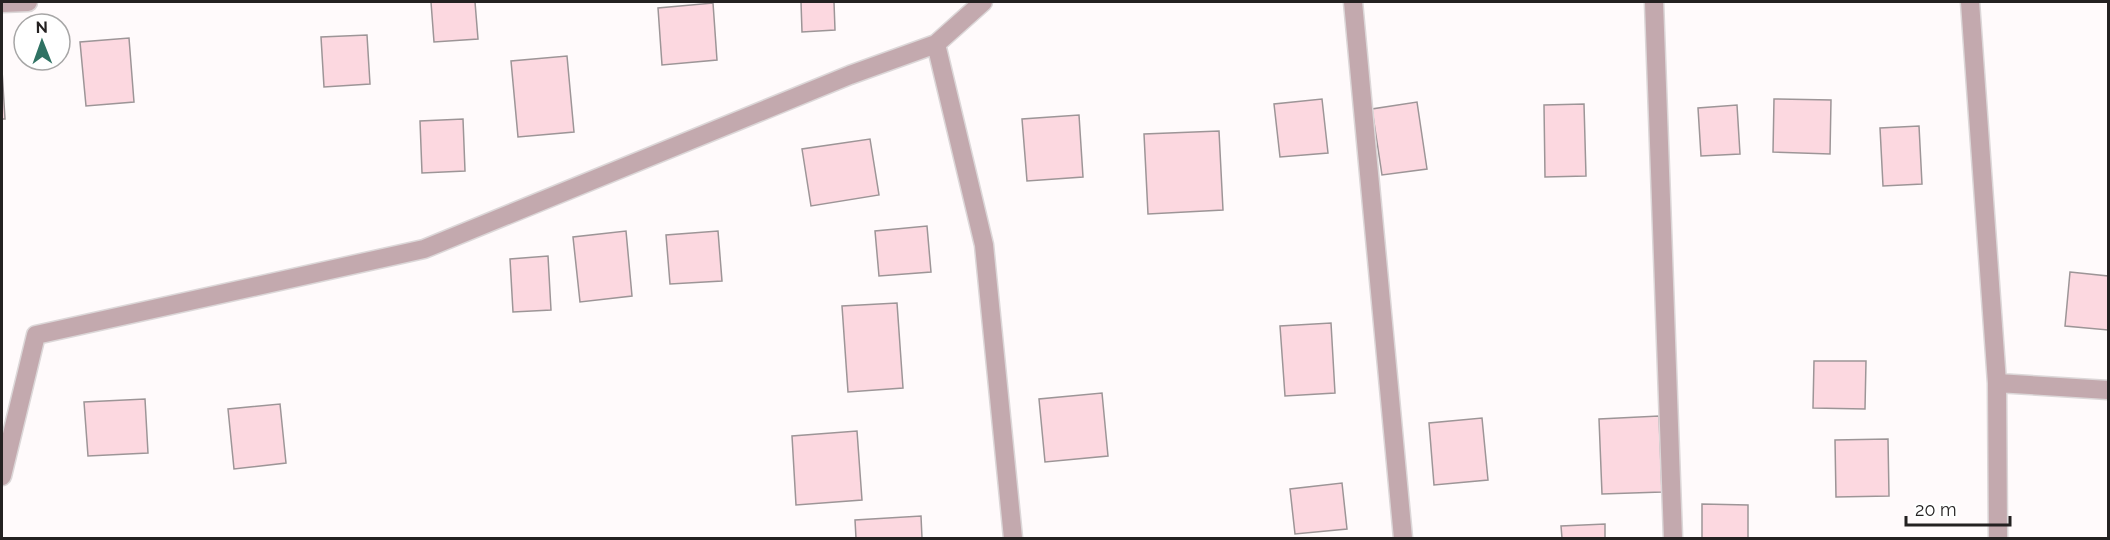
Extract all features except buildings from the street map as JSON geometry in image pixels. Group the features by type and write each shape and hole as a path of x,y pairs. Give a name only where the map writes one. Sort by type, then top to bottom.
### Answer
{"street":[{"path":"2,3 28,2"},
{"path":"2,476 36,335 424,249 850,75 936,44 983,2"},
{"path":"1353,2 1403,538"},
{"path":"1654,2 1673,538"},
{"path":"1970,2 1997,384 1998,538"},
{"path":"936,44 984,245 1013,538"},
{"path":"1997,384 2109,390"}]}
